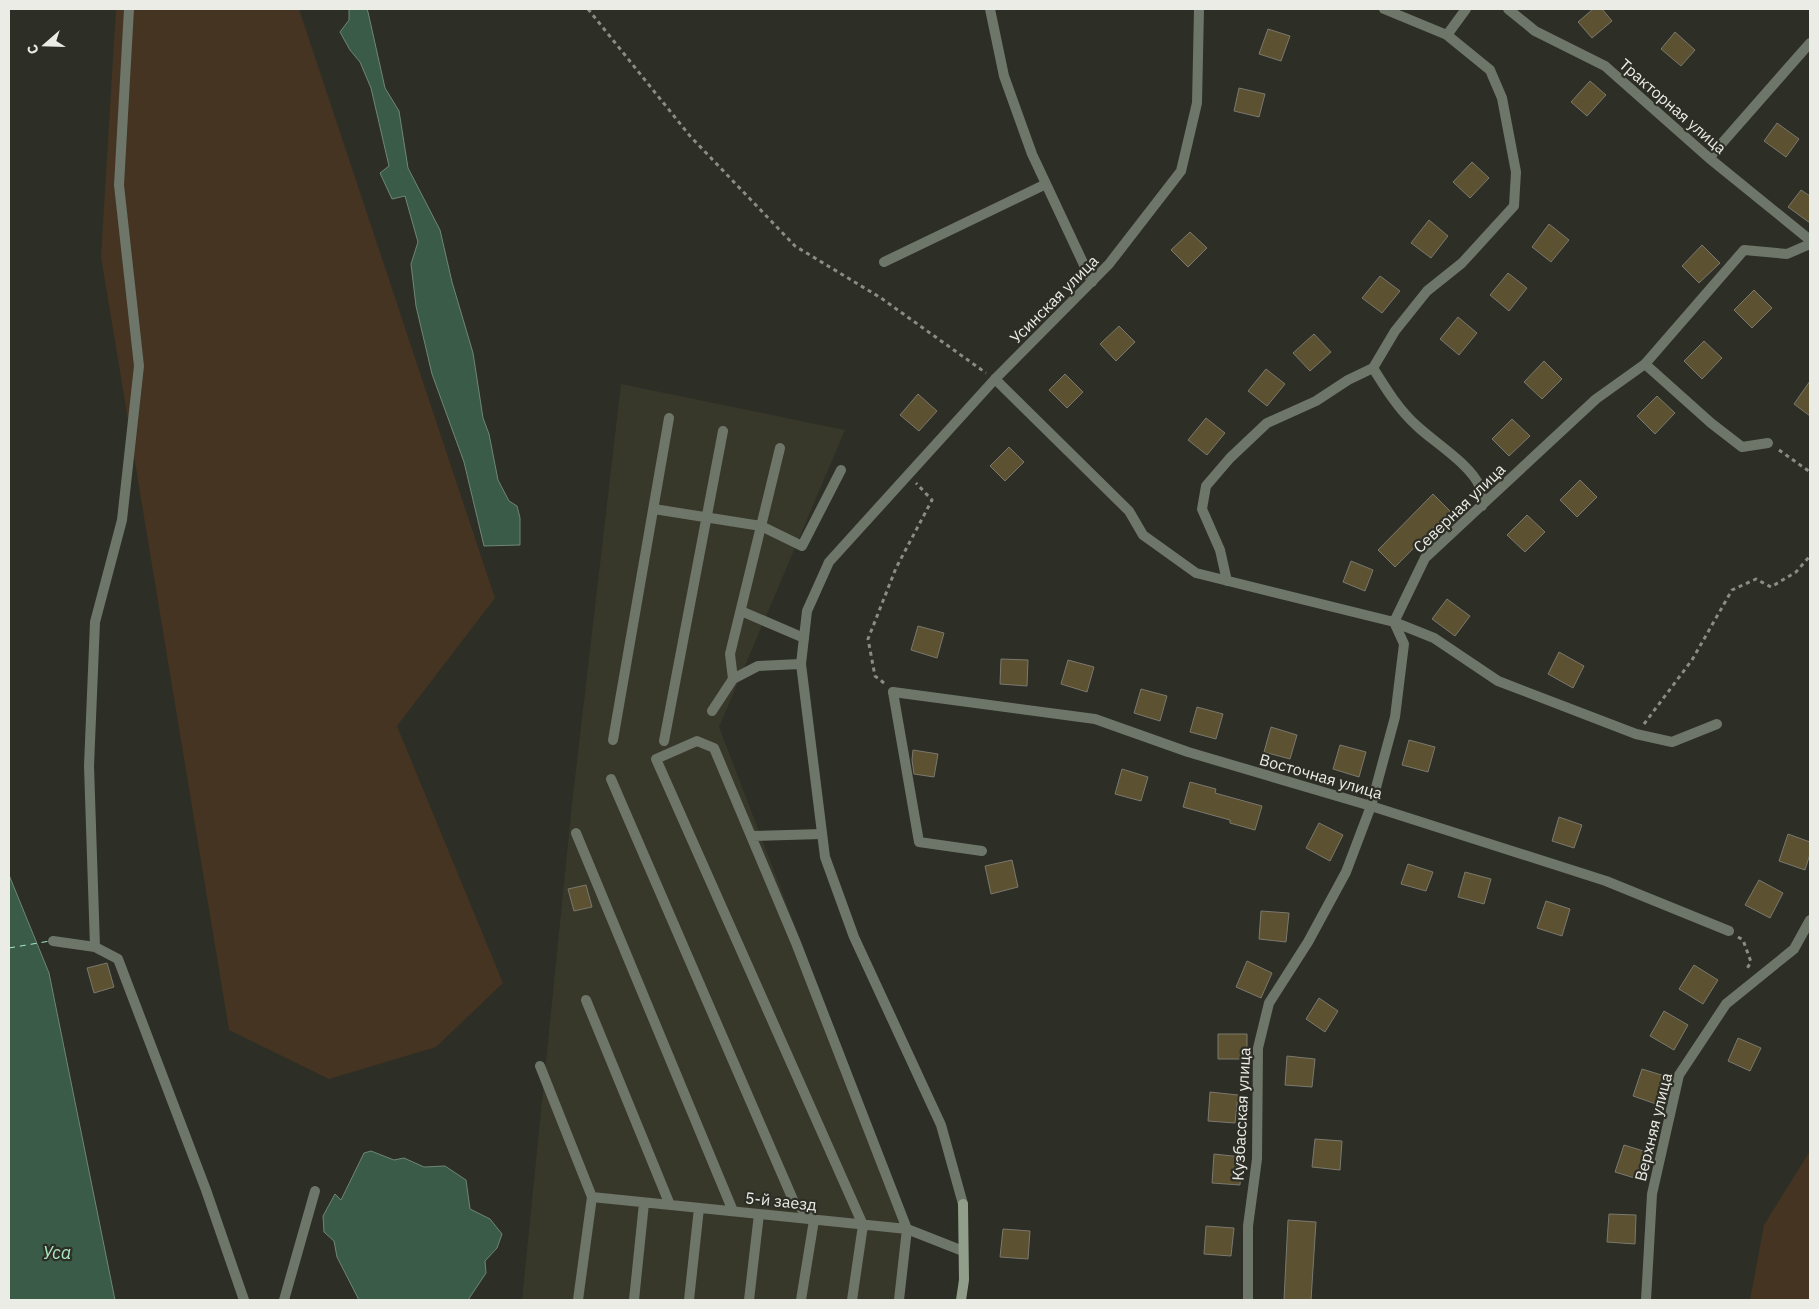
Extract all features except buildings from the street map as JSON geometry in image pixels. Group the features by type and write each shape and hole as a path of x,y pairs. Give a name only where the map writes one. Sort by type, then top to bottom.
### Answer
{"main road":[{"path":"961,1300 963,1204"}],"street":[{"path":"95,946 89,766 96,622 122,520 139,366 119,185 129,9"},
{"path":"990,9 1004,76 1032,154 1092,282"},
{"name":"Усинская улица","path":"963,1204 941,1125 854,937 825,857 801,664 807,611 829,562 995,379 1109,264 1181,171 1197,103 1199,9"},
{"path":"1227,580 1220,550 1202,509 1206,486 1230,458 1267,424 1316,400 1348,380 1373,368 1395,332 1427,291 1462,262 1514,206 1516,172 1502,98 1490,70 1447,35 1384,9"},
{"path":"1447,35 1466,9"},
{"name":"Тракторная улица","path":"1508,9 1536,31 1605,66 1709,158 1810,240"},
{"path":"1709,158 1810,43"},
{"path":"884,262 1046,184"},
{"name":"Северная улица","path":"1394,622 1425,558 1596,399 1646,364 1744,250 1787,254 1810,244"},
{"path":"1646,364 1711,423 1742,447 1768,443"},
{"path":"1373,368 1392,399 1416,426 1445,449 1469,473 1480,488 1482,506"},
{"path":"995,379 1129,511 1143,535 1196,573 1394,622 1434,638 1498,681 1636,734 1672,742 1717,724"},
{"path":"613,740 669,418"},
{"path":"664,741 723,431"},
{"path":"733,678 730,654 780,448"},
{"path":"654,509 761,526 802,546 841,470"},
{"path":"741,611 804,638"},
{"name":"Кузбасская улица","path":"1248,1300 1248,1226 1257,1159 1258,1048 1269,1003 1308,942 1346,872 1371,806 1395,717 1404,644 1394,622"},
{"path":"712,711 733,678 758,666 801,664"},
{"path":"894,692 918,842 982,851"},
{"name":"Восточная улица","path":"894,692 1095,719 1188,752 1371,806 1606,881 1730,931"},
{"path":"852,1300 863,1225 656,759 697,741 714,748 796,943 907,1230 899,1300"},
{"path":"611,779 794,1202 814,1220 801,1300"},
{"path":"576,833 732,1212"},
{"path":"751,836 822,834"},
{"name":"Верхняя улица","path":"1646,1300 1652,1194 1679,1074 1726,1004 1794,949 1810,920"},
{"path":"53,941 95,946 118,959 206,1190 244,1300"},
{"path":"586,1000 670,1205"},
{"path":"540,1066 592,1197 578,1300"},
{"path":"284,1300 315,1191"},
{"name":"5-й заезд","path":"592,1197 907,1230 963,1251"},
{"path":"634,1300 644,1202"},
{"path":"689,1300 699,1208"},
{"path":"749,1300 759,1214"}],"path":[{"path":"588,9 690,136 795,246 881,298 995,379"},
{"path":"1768,443 1810,472"},
{"path":"894,692 875,676 868,638 896,568 932,500 908,476"},
{"path":"1636,734 1692,660 1732,590 1756,579 1771,587 1796,572 1810,556"},
{"path":"1730,931 1743,940 1751,962 1736,984 1739,994"}],"shaded area":[{"path":"116,9 299,9 495,598 397,726 503,983 436,1047 329,1079 229,1030 101,257"},
{"path":"621,384 845,430 719,727 908,1221 902,1300 522,1300 572,804"},
{"path":"1810,1151 1810,1300 1750,1300 1764,1225"}],"water":[{"path":"349,9 367,9 385,88 399,111 408,168 440,230 452,282 473,353 483,418 489,434 498,480 509,501 517,506 520,518 520,545 484,546 464,462 432,374 416,306 411,264 418,242 405,196 392,199 380,173 389,166 371,88 360,62 350,50 340,32 349,20"},
{"name":"Уса","path":"9,875 49,973 115,1300 9,1300"},
{"path":"371,1151 394,1160 404,1158 424,1167 445,1166 466,1180 470,1209 490,1219 502,1234 497,1248 485,1261 486,1273 468,1300 359,1300 337,1257 334,1241 324,1232 323,1216 335,1194 341,1200 364,1153"}],"ferry route":[{"path":"9,948 50,941"}]}
